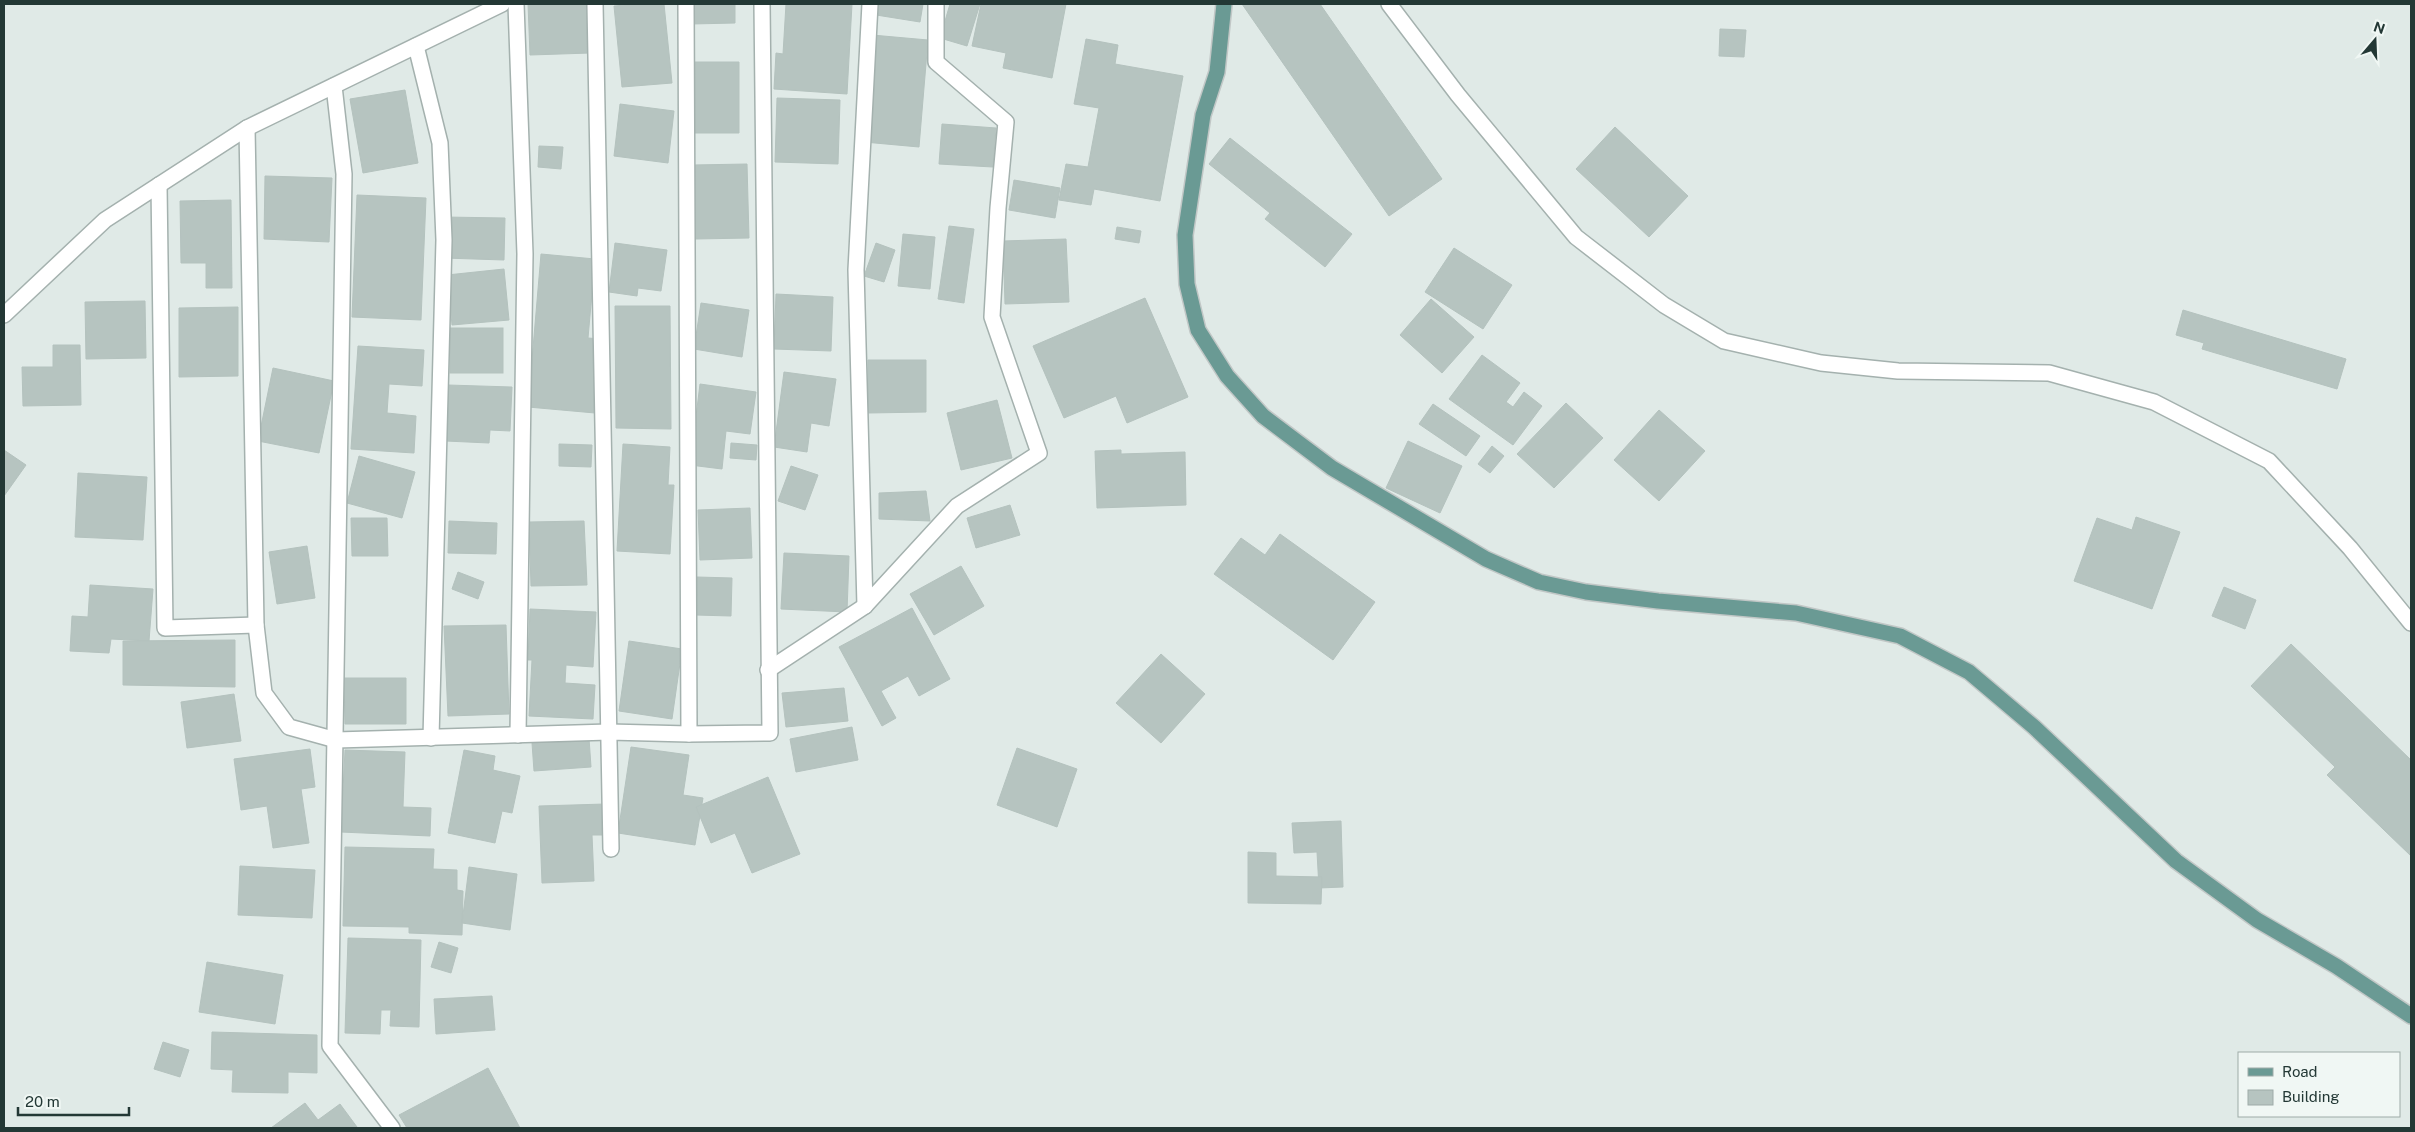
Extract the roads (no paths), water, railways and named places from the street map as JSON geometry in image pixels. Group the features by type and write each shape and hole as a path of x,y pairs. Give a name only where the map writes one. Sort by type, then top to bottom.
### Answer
{"main road":[{"path":"1224,4 1217,72 1203,116 1185,235 1187,284 1198,330 1227,376 1263,416 1332,468 1486,559 1539,582 1622,596 1796,613 1900,636 1969,672 2034,726 2176,861 2258,920 2336,966 2411,1016"}],"street":[{"path":"4,315 105,220 247,128 502,4"},
{"path":"516,4 525,254 518,735"},
{"path":"596,4 611,849"},
{"path":"686,4 689,734"},
{"path":"247,128 256,626 264,693 289,727 336,740 609,732 689,734 770,733 762,4"},
{"path":"865,606 856,270 870,4"},
{"path":"768,670 865,606 958,506 1039,453 992,317 998,208 1006,122 936,62 936,4"},
{"path":"1389,4 1458,94 1576,236 1673,310 1724,341 1821,363 1898,371 2049,373 2154,402 2269,461 2350,548 2411,623"},
{"path":"416,46 440,143 444,240 431,738"},
{"path":"334,86 344,174 330,1046 392,1128"},
{"path":"159,184 165,628 256,626"}]}
